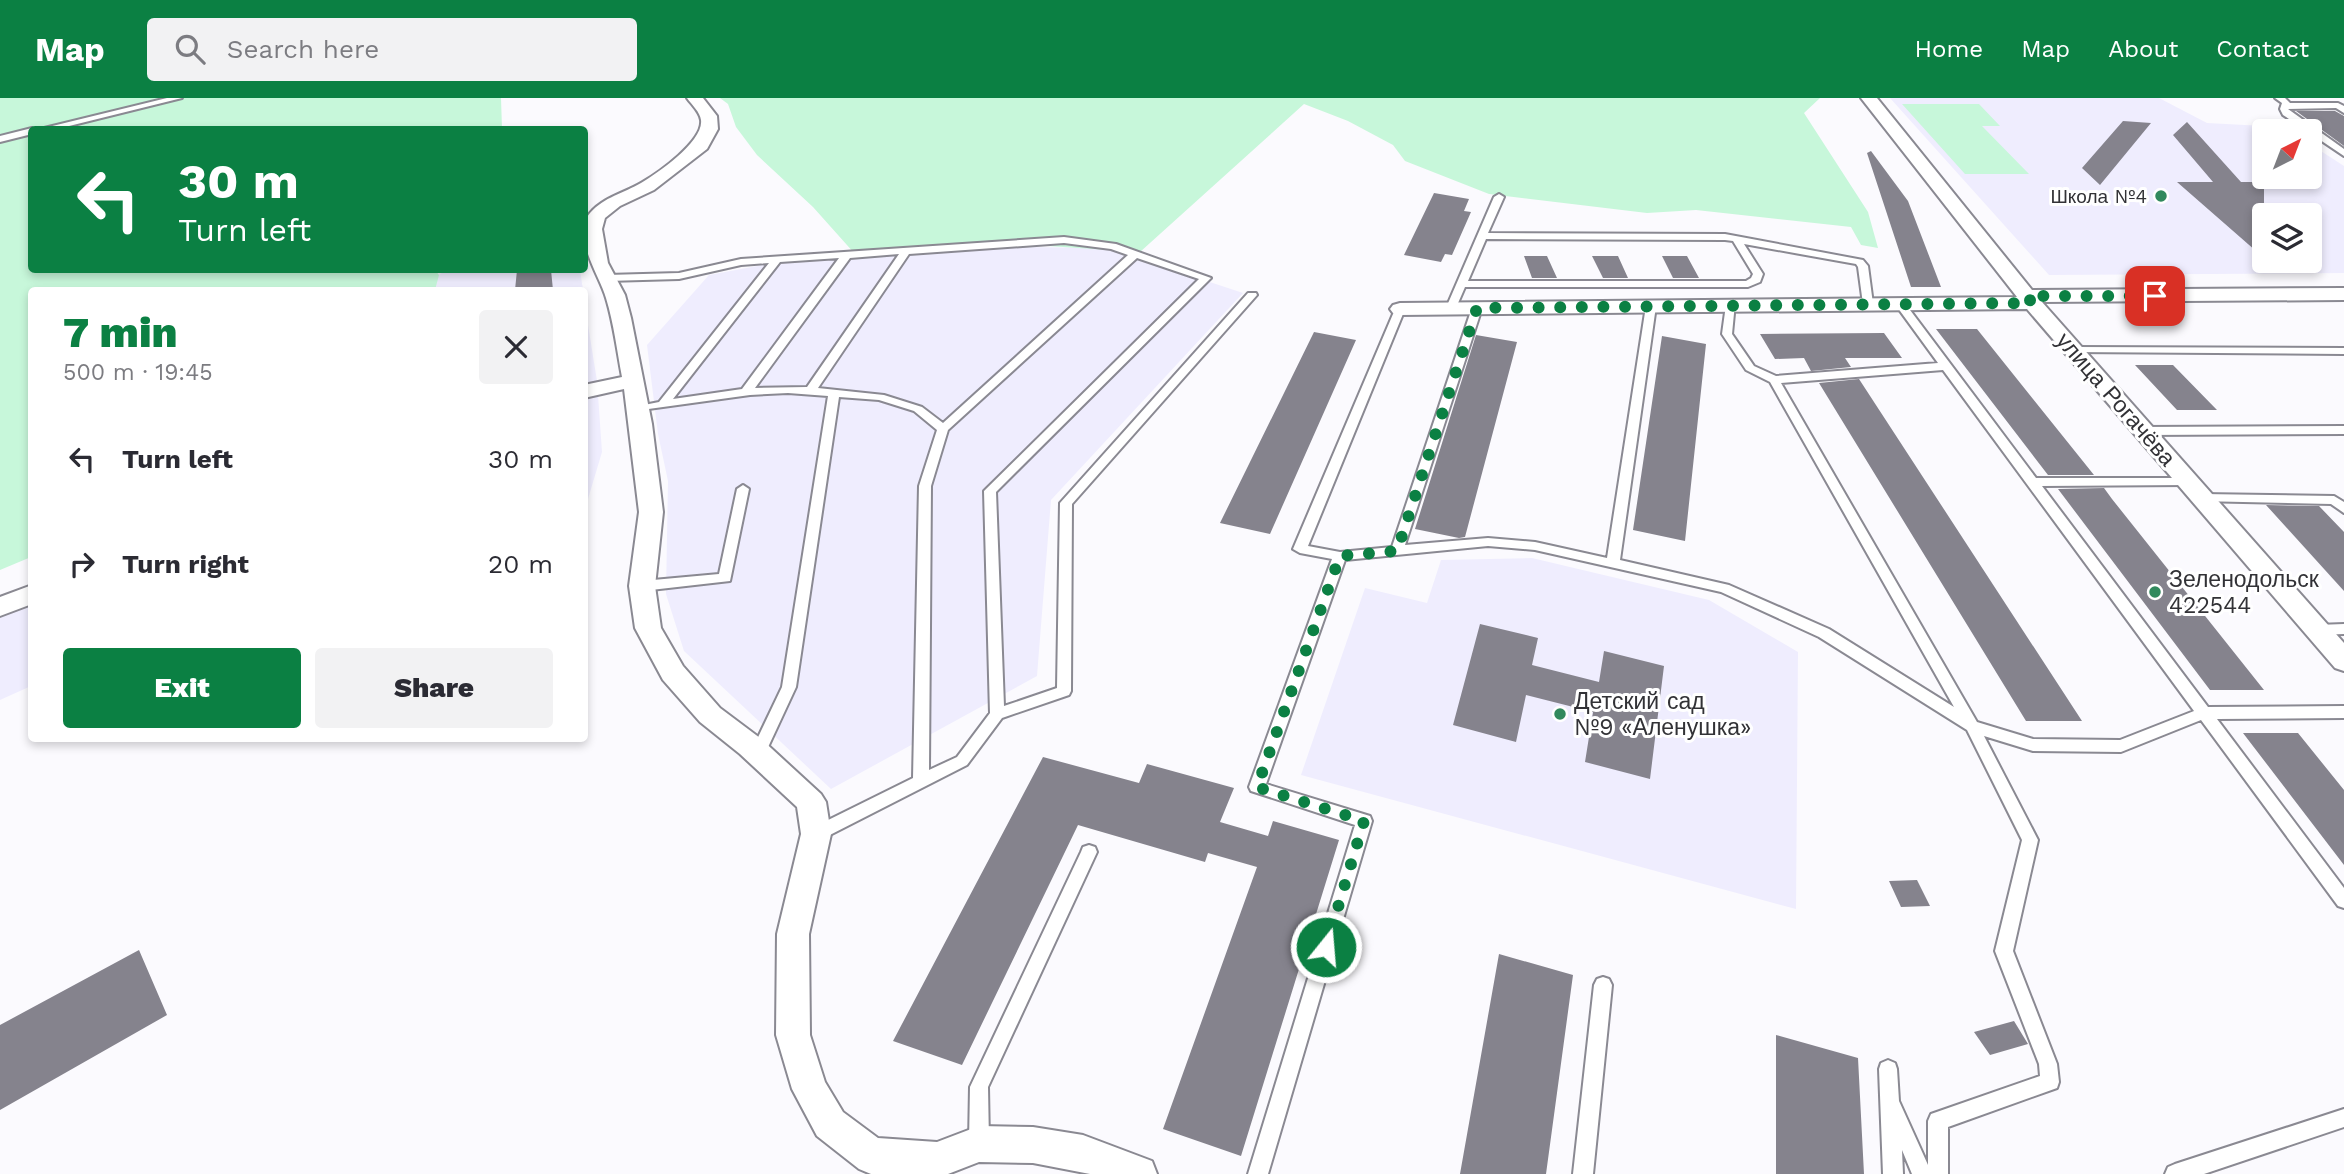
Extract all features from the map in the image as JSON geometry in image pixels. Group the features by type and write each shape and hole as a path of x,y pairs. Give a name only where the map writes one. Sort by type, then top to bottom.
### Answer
{"street":[{"path":"695,98 709,116 710,129 701,145 648,186 614,202 597,216 593,229 599,263 618,306 633,381 650,407 651,512 642,586 648,628 673,673 710,715 811,802 817,834 793,934 793,1035 810,1089 830,1124 872,1157 937,1160 979,1144 1033,1145 1083,1153 1126,1172"},
{"name":"улица Рогачёва","path":"1868,98 2030,300 2344,661"},
{"path":"1400,309 1900,304 2344,294"},
{"path":"588,391 633,381"},
{"path":"0,607 28,596"}],"lane":[{"path":"57,126 178,98"},
{"path":"2344,110 2338,106 2282,101 2286,113 2344,153"},
{"path":"0,139 28,132"},
{"path":"1451,308 1499,197"},
{"path":"1482,236 1736,238 1859,262 1863,266 1868,304"},
{"path":"1461,284 1748,284 1756,280 1758,274 1736,238"},
{"path":"607,278 679,276 741,262 1064,240 1113,246 1206,278 990,491 997,714"},
{"path":"810,391 906,251"},
{"path":"921,782 925,486 943,429 1135,254"},
{"path":"745,393 846,256"},
{"path":"650,407 777,260"},
{"path":"817,834 962,761 997,714 1064,691 1066,503 1252,295"},
{"path":"1900,304 2035,482 2344,901"},
{"path":"1731,305 1727,334 1750,368 1774,380 1947,366"},
{"path":"1613,563 1651,306"},
{"path":"1397,551 1477,308"},
{"path":"1400,309 1300,550 1340,556 1488,542 1535,546 1724,588 1811,627 1972,726 2033,745 2121,746 2203,713 2344,712"},
{"path":"2074,351 2344,351"},
{"path":"1774,380 1972,726 2031,840 2004,951 2048,1064 2050,1082 1938,1121 1938,1174"},
{"path":"650,407 792,389 880,397 918,409 943,429"},
{"path":"758,754 789,687 834,393"},
{"path":"2144,431 2344,430"},
{"path":"2035,482 2195,489 2334,500 2344,509"},
{"path":"642,586 725,578 743,489"},
{"path":"1258,1174 1364,821 1257,787 1340,556"},
{"path":"2316,629 2344,629"},
{"path":"979,1144 979,1087 1089,852"},
{"path":"1583,1174 1603,985"},
{"path":"1888,1069 1893,1174"},
{"path":"1890,1101 1922,1174"},
{"path":"2175,1174 2344,1118"}],"shaded area":[{"name":"Школа №4","path":"1890,98 2159,98 2207,123 2252,125 2252,189 2322,189 2322,152 2344,166 2344,273 2049,275"},
{"path":"1021,247 1107,248 1243,293 1051,500 1037,676 831,789 684,651 666,594 668,481 658,434 647,345 709,275 779,262"},
{"path":"442,273 580,273 583,287 424,287 425,283"},
{"path":"588,325 597,381 602,452 588,499"},
{"name":"Детский сад №9 «Аленушка»","path":"1532,558 1709,600 1798,652 1796,909 1301,775 1365,588 1427,603 1441,560"},
{"path":"28,587 28,687 0,700 0,600"}],"green space":[{"path":"0,98 501,98 502,126 28,126 28,273 439,275 436,287 28,287 28,558 0,570"},
{"path":"720,98 1820,98 1804,113 1868,212 1878,248 1861,245 1851,227 1696,210 1647,213 1489,194 1405,161 1393,145 1348,121 1304,104 1140,252 1017,244 855,254 813,207 757,155 736,127 728,104"},
{"path":"1902,104 1979,104 2000,126 1982,126 2029,174 1965,174"}],"building":[{"path":"2296,111 2335,111 2344,116 2344,146 2322,130 2322,119 2307,119"},
{"path":"2123,121 2151,123 2100,185 2082,168"},
{"path":"2187,122 2241,182 2252,182 2252,189 2264,189 2264,203 2252,203 2252,248 2177,182 2213,182 2173,135"},
{"path":"1871,151 1908,201 1941,287 1911,287 1867,153"},
{"path":"1434,193 1469,199 1464,211 1471,212 1452,255 1445,254 1441,262 1404,255"},
{"path":"1524,256 1547,256 1557,278 1532,278"},
{"path":"1592,256 1618,256 1628,278 1603,278"},
{"path":"1662,256 1687,256 1699,278 1673,278"},
{"path":"517,273 551,273 553,287 515,287"},
{"path":"1936,329 1977,329 2094,475 2048,475"},
{"path":"1314,332 1356,340 1270,534 1220,523"},
{"path":"1884,333 1902,358 1845,358 1851,367 1811,371 1804,358 1775,359 1760,334"},
{"path":"1476,335 1517,342 1465,537 1459,538 1415,529"},
{"path":"1662,336 1706,344 1685,541 1633,530"},
{"path":"2135,365 2173,365 2217,410 2177,410"},
{"path":"1859,379 2082,721 2026,721 1819,383"},
{"path":"2104,488 2264,690 2210,690 2058,489"},
{"path":"2266,505 2319,506 2344,532 2344,591"},
{"path":"1480,624 1538,638 1532,665 1599,682 1604,651 1664,666 1650,779 1585,762 1593,712 1526,695 1516,742 1453,725"},
{"path":"2243,733 2298,733 2344,790 2344,865"},
{"path":"1043,757 1139,783 1147,764 1234,788 1220,822 1268,836 1273,821 1339,840 1241,1156 1163,1129 1257,867 1208,853 1205,862 1078,825 962,1065 893,1041"},
{"path":"1917,880 1930,906 1901,907 1889,881"},
{"path":"139,950 167,1015 0,1110 0,1025"},
{"path":"1499,954 1573,975 1546,1174 1460,1174"},
{"path":"2014,1021 2028,1044 1990,1055 1974,1032"},
{"path":"1776,1035 1858,1058 1864,1174 1776,1174"}],"place":[{"name":"Школа №4","path":"2161,196"},
{"name":"Зеленодольск 422544","path":"2155,592"},
{"name":"Детский сад №9 «Аленушка»","path":"1560,714"}],"route":[{"path":"1326,947 1364,821 1257,787 1340,556 1397,551 1477,308 2032,303 2027,296 2155,296"}]}
